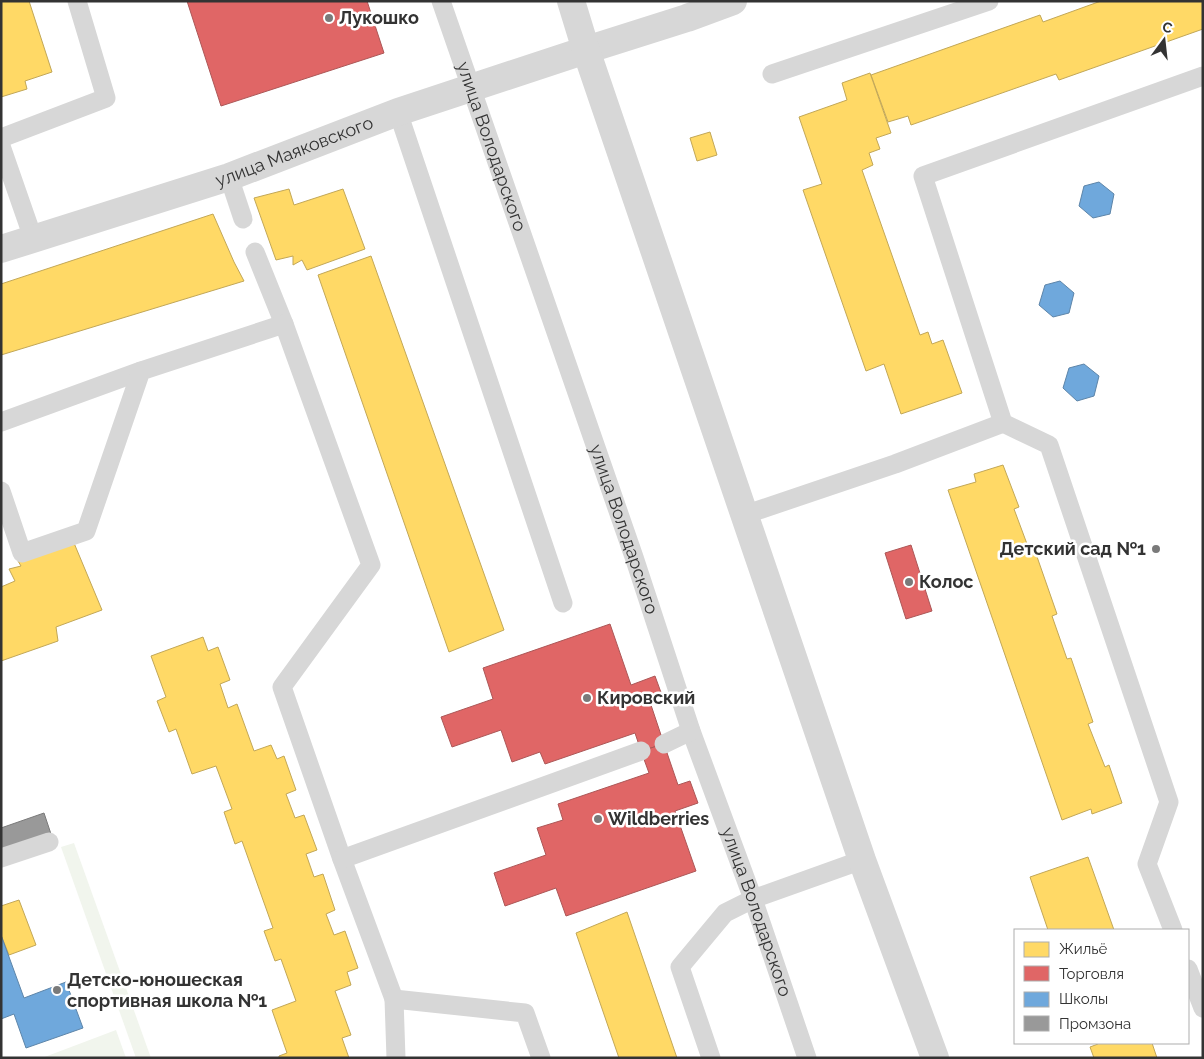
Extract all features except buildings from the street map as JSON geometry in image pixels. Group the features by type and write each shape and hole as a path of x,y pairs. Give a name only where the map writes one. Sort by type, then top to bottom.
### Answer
{"street":[{"path":"571,1 586,50 862,860 935,1058"},
{"name":"улица Маяковского","path":"1,249 229,178 398,112 734,1"}],"lane":[{"path":"1,138 106,98 76,1"},
{"name":"улица Володарского","path":"441,1 634,557 691,731 808,1058"},
{"path":"772,74 989,1"},
{"path":"1003,423 923,176 1203,76"},
{"path":"398,112 563,603"},
{"path":"1,146 33,238"},
{"path":"229,178 243,219"},
{"path":"256,252 371,565 282,687 342,859 394,999 396,1058"},
{"path":"1,422 284,324"},
{"path":"1,491 22,553 86,531 141,372"},
{"path":"744,515 887,467 1003,423 1049,445 1169,802 1147,864 1173,929"},
{"path":"664,744 691,731"},
{"path":"342,859 641,751"},
{"path":"1,858 49,842"},
{"path":"711,1058 680,967 725,913 752,899 862,860"},
{"path":"1189,972 1203,1008"},
{"path":"394,999 525,1013 540,1058"}],"shaded area":[{"path":"74,843 151,1058 136,1058 61,847"},
{"path":"116,1030 126,1058 42,1058"}],"place":[{"name":"Лукошко","path":"329,18"},
{"name":"Детский сад №1","path":"1156,549"},
{"name":"Колос","path":"909,582"},
{"name":"Кировский","path":"587,698"},
{"name":"Wildberries","path":"598,819"},
{"name":"Детско-юношеская спортивная школа №1","path":"57,990"}]}
